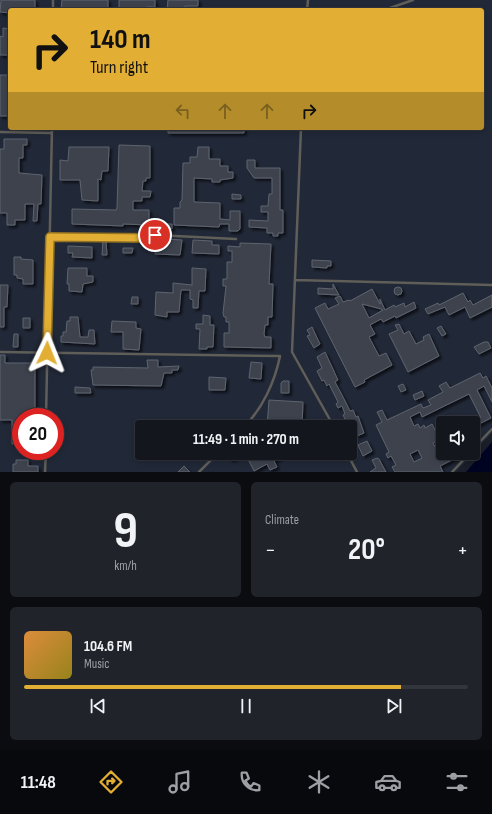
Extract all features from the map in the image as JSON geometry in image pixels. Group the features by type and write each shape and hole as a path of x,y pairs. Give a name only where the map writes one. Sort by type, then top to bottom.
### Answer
{"lane":[{"path":"390,8 413,0"},
{"path":"301,130 292,352 330,420"},
{"path":"0,132 52,133 46,408"},
{"path":"50,237 150,238 155,235 236,239"},
{"path":"295,280 492,285"},
{"path":"0,352 280,356 276,376 255,417 252,420"},
{"path":"480,442 492,429"},
{"path":"46,460 46,472"},
{"path":"199,472 211,460"},
{"path":"351,460 357,472"},
{"path":"452,472 463,460"}],"shaded area":[{"path":"0,0 492,0 492,433 480,446 480,416 436,416 436,460 467,460 456,472 0,472"}],"water":[{"path":"492,442 492,472 466,472 476,460 480,460 480,456"}],"building":[{"path":"1,0 35,0 35,8 8,8 8,13 0,12"},
{"path":"62,0 108,0 108,8 61,8"},
{"path":"119,0 155,0 155,7 119,8"},
{"path":"168,0 198,0 198,6 167,8"},
{"path":"3,28 8,29 8,55 0,55 0,36 3,37"},
{"path":"0,75 8,75 8,116 0,116"},
{"path":"168,130 244,130 244,133 168,133"},
{"path":"4,139 27,139 27,145 23,145 23,158 19,158 19,173 42,175 41,204 38,204 37,221 33,221 34,204 25,204 25,220 15,220 15,225 7,225 7,213 0,213 0,149 4,149"},
{"path":"119,145 150,146 150,178 146,178 146,181 143,181 142,191 151,191 150,197 142,197 142,201 133,201 133,210 149,210 149,225 123,224 123,226 72,224 72,209 116,210"},
{"path":"69,147 109,147 108,171 102,171 101,180 98,179 98,201 82,200 80,180 60,180 60,160 68,161"},
{"path":"198,147 209,147 209,159 220,159 220,166 228,166 228,172 233,172 233,178 220,180 220,182 212,182 212,179 194,178 194,202 220,203 220,219 230,220 230,211 240,211 240,229 238,231 229,231 229,224 220,224 219,227 174,225 174,208 180,208 180,202 182,200 183,163 190,163 190,157 197,157"},
{"path":"247,160 255,160 255,168 280,168 280,210 283,210 283,233 278,233 278,236 273,236 273,233 267,233 267,228 249,227 249,220 268,221 268,212 261,212 261,206 268,206 269,194 272,194 272,178 254,178 247,168"},
{"path":"232,194 241,195 241,199 232,199"},
{"path":"161,224 172,224 172,229 160,228"},
{"path":"167,239 182,240 180,255 155,254 155,244 167,245"},
{"path":"103,240 106,240 107,255 102,255"},
{"path":"193,240 212,241 212,245 219,245 219,254 192,253"},
{"path":"240,243 271,244 269,284 273,284 272,317 268,317 268,325 265,325 264,334 265,337 271,337 271,348 224,347 224,333 229,333 229,322 226,322 226,317 224,317 223,313 226,286 223,286 223,279 227,279 227,262 232,262 232,251 228,251 228,246 240,247"},
{"path":"68,246 92,247 92,258 72,257 73,253 68,253"},
{"path":"123,248 133,248 132,253 123,253"},
{"path":"14,257 33,260 33,284 23,284 23,279 17,278 17,275 14,275"},
{"path":"312,260 331,261 331,266 327,266 327,268 312,267"},
{"path":"68,268 87,268 87,276 93,276 93,282 83,284 82,292 69,291 69,284 67,284"},
{"path":"192,268 206,269 205,291 199,291 198,308 193,308 193,300 190,299 190,290 181,290 179,312 167,312 167,317 155,315 156,292 173,293 173,283 192,285"},
{"path":"333,284 339,295 318,294 318,288 333,289"},
{"path":"0,285 8,285 7,307 4,307 4,327 0,327"},
{"path":"398,287 401,288 401,294 398,295 395,294 394,291 395,288"},
{"path":"372,289 380,304 380,299 385,310 394,305 395,307 404,303 405,307 414,302 416,308 396,318 395,316 383,322 381,319 370,325 375,334 369,337 379,356 386,353 392,365 364,380 365,382 355,387 315,308 325,303 328,309 339,304 335,298 340,296 343,302 350,301","holes":["362,304 383,310 369,318"]},
{"path":"463,293 468,302 470,300 473,305 492,295 492,307 470,318 465,307 449,315 445,307 428,314 425,309 438,303 439,305"},
{"path":"132,297 138,297 138,304 131,304"},
{"path":"203,315 210,316 210,325 214,325 213,347 199,349 200,329 196,329 196,324 203,324"},
{"path":"70,317 78,317 80,337 88,337 89,330 94,330 95,344 61,342 61,336 63,336 63,332 66,332 67,321 70,321"},
{"path":"23,318 30,318 30,328 23,328"},
{"path":"112,321 136,322 136,328 141,329 139,350 123,349 123,332 111,332"},
{"path":"399,324 404,334 409,331 416,344 424,340 423,337 429,334 439,356 408,372 389,334 398,330 395,325"},
{"path":"441,326 446,334 442,336 437,328"},
{"path":"312,327 320,344 314,348 307,336 310,335 307,330"},
{"path":"14,334 18,334 18,347 13,347"},
{"path":"484,342 488,342 491,348 479,354 474,347"},
{"path":"325,352 338,380 335,382 350,411 353,410 356,417 358,416 364,433 357,436 357,420 346,420 343,415 345,414 342,406 338,408 336,404 338,402 329,384 327,386 324,380 322,381 317,371 322,368 317,357"},
{"path":"0,355 5,355 5,363 35,363 35,408 12,408 12,420 0,420"},
{"path":"147,360 158,360 158,367 179,366 178,370 172,370 172,373 164,373 161,386 93,385 91,370 93,370 93,367 148,368"},
{"path":"251,362 262,363 261,379 249,378"},
{"path":"480,373 483,378 486,376 492,388 492,402 484,386 477,390 491,418 480,424 481,418 469,394 422,417 420,412 410,417 414,426 418,424 420,428 424,425 425,428 432,424 436,432 436,442 433,443 436,448 436,460 452,460 440,466 443,472 395,472 392,467 396,465 391,456 388,458 386,454 389,452 376,425 382,422 377,412 382,410 387,420 421,404 423,408 431,405 428,400 443,392 439,386 446,382 450,388","holes":["418,450 422,458 414,462 410,454"]},
{"path":"209,377 226,378 225,390 209,390"},
{"path":"283,381 289,381 289,393 281,393 281,383"},
{"path":"403,384 406,390 401,392 398,386"},
{"path":"75,387 90,388 91,393 75,393"},
{"path":"422,391 424,396 415,400 413,395"},
{"path":"269,400 303,402 302,420 268,420"},
{"path":"367,441 372,451 363,456 358,445"},
{"path":"377,458 386,472 370,472 376,468 372,460"},
{"path":"16,460 28,460 28,466 38,466 38,472 13,472 13,464 16,464"},
{"path":"248,460 276,460 274,461 277,467 270,470 267,464 254,471"},
{"path":"184,466 190,472 178,472"}],"route":[{"path":"47,353 50,237 150,238 155,235"}]}
